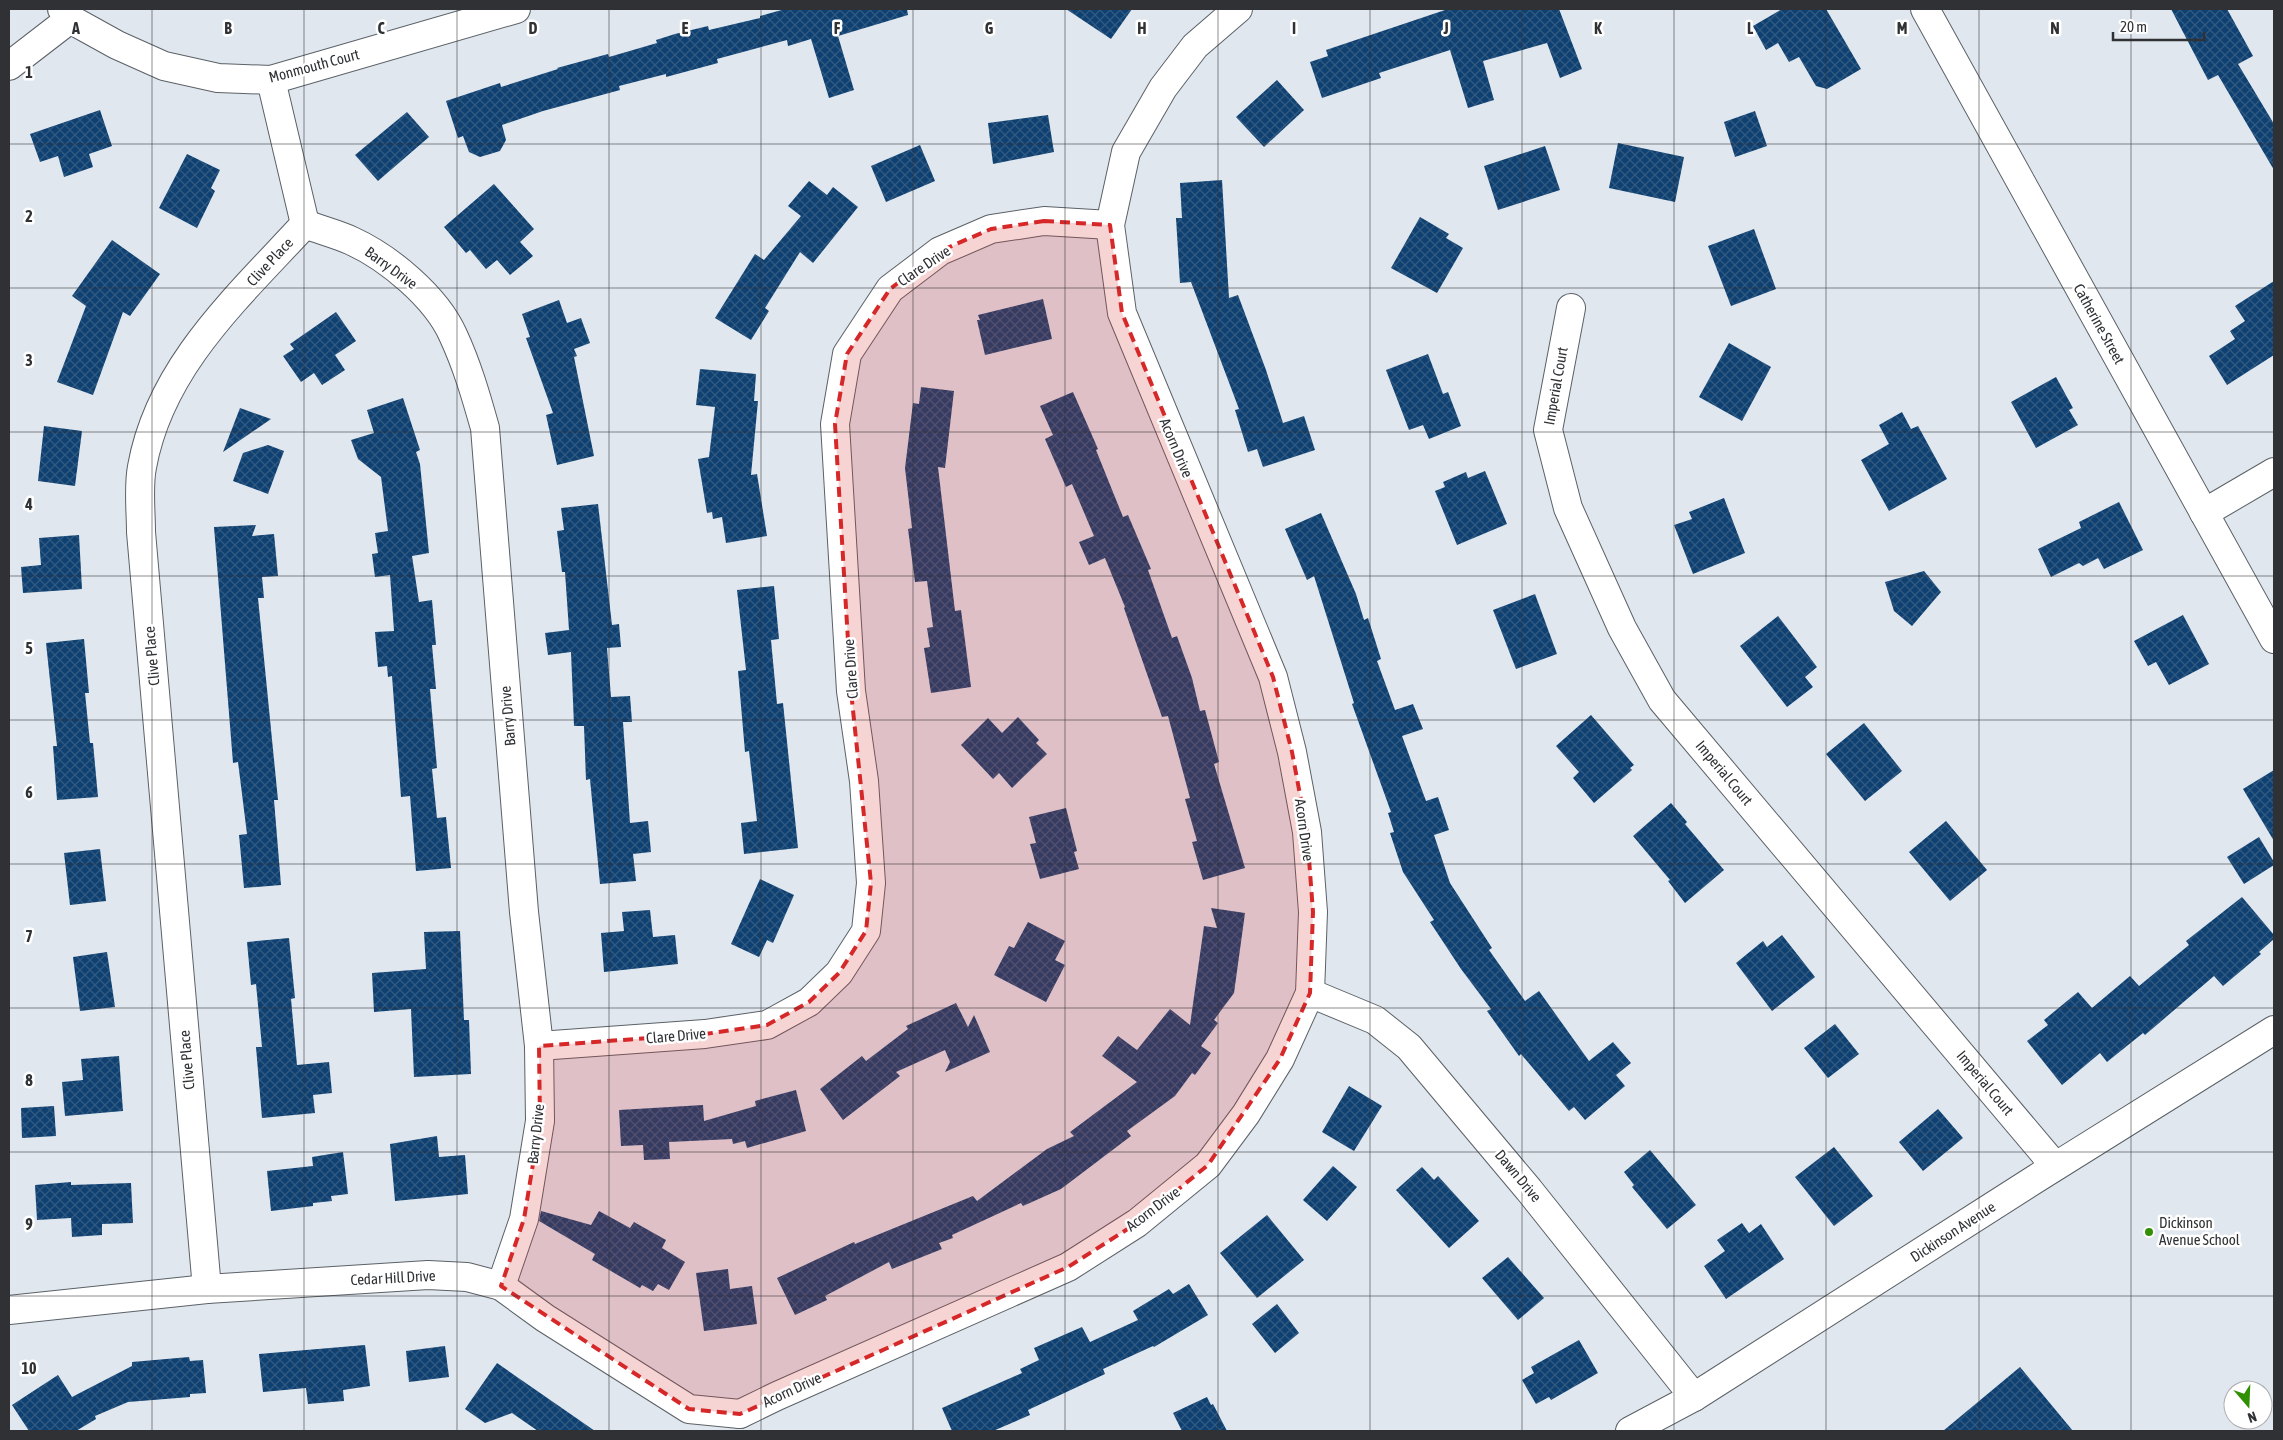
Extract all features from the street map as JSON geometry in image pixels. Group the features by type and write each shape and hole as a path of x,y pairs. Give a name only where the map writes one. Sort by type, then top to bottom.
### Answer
{"street":[{"name":"Monmouth Court","path":"66,14 117,45 164,66 218,78 272,80 516,9"},
{"name":"Acorn Drive","path":"744,1423 777,1396 1068,1267 1137,1222 1208,1165 1246,1114 1280,1059 1310,993 1313,912 1307,832 1292,752 1272,677 1122,313 1110,225 1126,152 1163,88 1195,46 1238,9"},
{"name":"Catherine Street","path":"1925,9 2274,639"},
{"path":"9,66 66,14"},
{"name":"Clive Place","path":"206,1289 141,532 141,469 153,422 177,374 210,326 305,224 272,80"},
{"name":"Clare Drive","path":"539,1046 705,1034 767,1025 809,1002 840,973 866,931 871,883 864,781 852,691 835,424 847,354 890,289 940,251 991,229 1044,221 1110,225"},
{"name":"Barry Drive","path":"305,224 352,241 387,261 422,290 452,333 470,378 485,428 524,912 539,1046 540,1121 524,1219 501,1286"},
{"name":"Imperial Court","path":"1571,308 1548,430 1568,508 1622,628 1662,700 2056,1166"},
{"path":"2204,513 2274,472"},
{"name":"Dawn Drive","path":"1310,993 1375,1020 1409,1047 1529,1190 1694,1397"},
{"name":"Dickinson Avenue","path":"1630,1431 1694,1397 2056,1166 2274,1030"},
{"name":"Cedar Hill Drive","path":"9,1310 206,1289 428,1274 467,1277 501,1286 545,1318 689,1410 744,1423"}],"highlighted area":[{"path":"1044,221 1110,225 1122,313 1273,677 1292,752 1307,832 1313,912 1310,993 1280,1059 1208,1165 1137,1223 1068,1267 740,1414 689,1409 501,1286 524,1219 540,1121 539,1046 705,1034 767,1025 809,1002 839,973 866,931 871,883 851,691 835,424 847,354 890,289 940,251 991,229"}],"building":[{"path":"785,9 907,9 908,15 838,36 854,90 829,98 811,39 788,46 787,40 717,59 718,63 666,77 666,74 619,86 620,90 543,111 502,125 506,140 500,151 480,157 469,152 463,136 458,138 446,101 500,83 501,87 557,68 608,54 609,57 657,43 656,40 675,34 708,26 709,30 760,18 760,16"},
{"path":"1066,9 1132,9 1111,39"},
{"path":"1448,9 1559,9 1582,69 1560,78 1547,43 1483,61 1494,100 1468,108 1450,50 1379,73 1381,78 1322,98 1310,62 1328,56 1326,50"},
{"path":"1782,9 1826,9 1861,69 1827,89 1816,86 1799,57 1789,62 1778,43 1766,50 1753,26"},
{"path":"2171,9 2227,9 2253,56 2238,64 2274,124 2274,170 2218,75 2208,80"},
{"path":"1277,80 1304,110 1264,147 1236,117"},
{"path":"100,110 112,146 89,154 93,167 64,177 58,156 40,162 30,134"},
{"path":"1755,111 1767,146 1735,157 1724,122"},
{"path":"407,112 429,137 378,181 355,155"},
{"path":"1048,115 1054,152 993,164 988,123"},
{"path":"1618,143 1684,157 1675,202 1609,188"},
{"path":"920,145 935,181 886,202 871,166"},
{"path":"1545,146 1560,190 1498,210 1484,166"},
{"path":"187,154 220,170 211,188 215,191 197,228 159,208"},
{"path":"1222,180 1229,298 1238,295 1266,370 1283,423 1304,416 1315,450 1263,467 1257,449 1248,452 1235,410 1239,409 1191,282 1180,283 1176,218 1182,218 1180,183"},
{"path":"809,181 827,195 833,187 858,207 813,263 800,252 765,308 769,311 751,340 715,318 755,254 764,260 801,216 788,206"},
{"path":"494,184 534,229 520,242 533,256 510,275 497,260 486,269 470,250 466,253 444,227"},
{"path":"1420,217 1449,234 1446,238 1463,248 1437,293 1391,268"},
{"path":"1754,229 1776,289 1731,306 1708,246"},
{"path":"112,240 160,274 130,316 123,312 93,395 57,382 86,306 72,296"},
{"path":"2274,281 2274,355 2227,385 2209,356 2235,339 2230,331 2245,321 2235,306"},
{"path":"1043,299 1052,339 985,355 977,320 980,320 978,315"},
{"path":"559,300 567,323 581,318 590,343 574,349 577,356 574,357 594,456 557,465 546,415 553,413 526,338 530,337 522,314"},
{"path":"336,312 356,341 335,355 345,370 322,385 314,373 301,382 283,356 294,349 290,344"},
{"path":"1729,343 1771,367 1742,421 1699,397"},
{"path":"1428,354 1443,394 1448,392 1461,426 1429,439 1423,425 1409,430 1386,370"},
{"path":"700,369 756,374 754,401 758,401 751,475 757,474 767,536 726,543 722,517 713,519 712,512 707,513 698,459 709,457 715,407 696,405"},
{"path":"2056,377 2073,408 2069,410 2078,425 2036,448 2011,402"},
{"path":"921,387 954,391 945,468 938,467 955,611 961,610 971,687 931,693 924,648 930,647 927,628 933,627 927,581 915,582 908,529 912,528 905,468 913,403 919,404"},
{"path":"1073,392 1098,449 1096,450 1123,517 1128,515 1151,569 1148,570 1172,638 1177,636 1192,678 1200,711 1205,710 1219,762 1214,764 1245,868 1203,880 1192,842 1197,841 1185,799 1190,798 1168,716 1162,717 1125,607 1105,558 1089,565 1079,542 1094,536 1072,484 1066,487 1045,439 1053,435 1040,406"},
{"path":"403,398 420,450 416,452 420,464 429,553 412,556 419,602 432,600 436,645 432,645 436,689 430,689 437,768 432,769 437,818 446,817 451,868 416,871 410,796 401,797 392,676 388,677 387,666 378,667 375,632 394,631 390,575 375,577 372,554 378,553 375,533 388,531 381,477 358,459 351,440 374,433 367,410"},
{"path":"240,408 271,419 223,452"},
{"path":"1902,412 1911,429 1918,426 1947,479 1889,511 1861,460 1889,444 1879,425"},
{"path":"44,426 82,431 75,486 38,481"},
{"path":"268,445 284,451 268,494 233,481 243,453"},
{"path":"1485,471 1507,524 1457,545 1435,491 1445,487 1443,482 1466,472 1468,478"},
{"path":"1724,498 1745,553 1693,574 1674,525 1692,519 1689,512"},
{"path":"2119,502 2143,550 2104,569 2098,558 2083,566 2079,563 2051,577 2038,549 2081,528 2079,522"},
{"path":"598,504 612,625 619,624 621,647 607,648 611,697 630,696 632,722 623,722 630,823 648,821 651,852 633,854 636,881 600,884 590,779 586,780 584,726 574,726 571,652 548,655 545,633 569,630 565,572 562,572 557,531 564,530 561,508"},
{"path":"1321,513 1356,594 1364,620 1368,618 1381,659 1377,661 1395,710 1413,704 1423,729 1402,736 1426,801 1438,797 1449,830 1434,835 1450,883 1492,948 1489,950 1525,1001 1539,991 1589,1061 1613,1042 1631,1063 1616,1075 1625,1086 1585,1120 1574,1107 1569,1111 1521,1054 1519,1056 1487,1011 1491,1009 1461,969 1430,922 1434,920 1403,872 1390,833 1394,832 1388,813 1391,812 1352,704 1354,703 1314,576 1307,580 1285,529"},
{"path":"256,525 252,536 274,534 278,576 262,577 264,598 258,598 278,800 274,800 281,885 244,888 239,835 247,834 238,762 233,763 214,527"},
{"path":"79,535 82,589 23,593 21,567 41,565 39,538"},
{"path":"1924,571 1941,592 1912,626 1894,611 1885,582"},
{"path":"774,586 779,639 771,640 777,704 783,703 798,848 744,854 741,823 757,821 749,751 745,752 738,671 746,670 737,590"},
{"path":"1535,594 1557,654 1516,669 1493,610"},
{"path":"2183,615 2209,664 2169,685 2156,662 2148,666 2134,641"},
{"path":"1778,616 1817,667 1805,677 1813,687 1787,707 1740,646"},
{"path":"84,639 89,693 85,693 90,743 93,743 98,797 57,800 53,746 57,746 46,643"},
{"path":"1591,715 1634,765 1630,768 1632,770 1594,803 1573,778 1579,772 1556,746"},
{"path":"1018,717 1039,740 1036,743 1047,754 1012,788 999,773 993,779 961,745 988,718 1002,733"},
{"path":"1864,723 1902,771 1865,801 1826,754"},
{"path":"2274,770 2274,841 2243,789"},
{"path":"1671,803 1687,822 1685,824 1724,870 1685,903 1668,881 1670,880 1633,836"},
{"path":"1066,808 1077,851 1074,852 1079,869 1040,879 1030,844 1036,843 1029,817"},
{"path":"1946,821 1987,870 1950,901 1909,852"},
{"path":"2259,837 2274,865 2244,884 2227,857"},
{"path":"100,849 106,901 70,905 64,853"},
{"path":"760,879 794,895 773,943 767,940 759,957 731,944"},
{"path":"2242,897 2274,935 2274,939 2259,952 2261,954 2223,986 2214,976 2145,1035 2143,1033 2107,1062 2100,1053 2062,1085 2027,1041 2048,1025 2044,1020 2078,992 2092,1008 2130,976 2139,986 2189,945 2186,941"},
{"path":"1211,908 1245,913 1234,993 1214,1020 1218,1023 1201,1046 1211,1053 1195,1075 1192,1073 1175,1096 1127,1131 1131,1136 1061,1189 1023,1206 1021,1203 952,1235 953,1238 939,1243 942,1249 892,1269 889,1262 825,1296 827,1300 795,1315 777,1278 854,1242 855,1244 973,1196 977,1201 1047,1149 1074,1136 1070,1132 1137,1082 1102,1056 1118,1036 1137,1050 1170,1009 1190,1025 1204,926 1217,928"},
{"path":"650,910 653,937 675,935 678,964 604,972 601,933 624,931 622,912"},
{"path":"1028,922 1065,941 1055,960 1065,965 1046,1002 994,975 1009,946 1014,948"},
{"path":"460,931 464,1020 469,1020 471,1074 414,1077 411,1009 374,1012 372,973 426,969 424,932"},
{"path":"1782,935 1815,977 1772,1011 1736,963 1763,941 1767,947"},
{"path":"289,938 295,998 291,999 297,1065 329,1062 332,1093 313,1095 315,1113 262,1118 256,1047 262,1047 256,984 251,985 247,942"},
{"path":"107,952 115,1007 80,1011 73,957"},
{"path":"956,1003 968,1027 974,1015 990,1052 945,1072 950,1062 945,1050 896,1072 900,1076 843,1120 820,1089 862,1056 866,1061 908,1029 906,1026"},
{"path":"1835,1024 1859,1054 1828,1078 1804,1048"},
{"path":"119,1056 123,1111 65,1116 62,1082 83,1080 81,1059"},
{"path":"1349,1086 1382,1106 1354,1151 1322,1132"},
{"path":"796,1090 806,1131 747,1148 745,1141 733,1144 732,1139 669,1142 670,1159 644,1160 643,1145 621,1146 619,1110 703,1105 704,1121 756,1106 755,1101"},
{"path":"54,1106 56,1136 22,1138 21,1108"},
{"path":"1938,1109 1963,1138 1923,1171 1899,1142"},
{"path":"437,1136 439,1157 465,1155 468,1194 395,1201 390,1144"},
{"path":"1834,1147 1873,1196 1834,1226 1795,1177"},
{"path":"1650,1150 1696,1205 1667,1229 1632,1187 1634,1185 1624,1172"},
{"path":"343,1152 348,1194 331,1196 332,1201 313,1203 313,1206 271,1211 267,1171 313,1166 312,1157"},
{"path":"1333,1166 1357,1187 1327,1221 1303,1200"},
{"path":"1422,1167 1434,1180 1438,1176 1479,1221 1449,1248 1396,1190"},
{"path":"71,1182 71,1185 131,1183 133,1223 102,1224 102,1235 72,1237 71,1218 37,1220 35,1185"},
{"path":"541,1211 591,1225 599,1211 630,1228 634,1222 666,1240 662,1248 685,1262 669,1290 658,1284 653,1291 642,1285 640,1288 592,1260 595,1254 539,1221"},
{"path":"1267,1215 1304,1260 1257,1298 1220,1253"},
{"path":"1742,1223 1749,1233 1761,1224 1784,1259 1726,1299 1704,1266 1725,1251 1717,1240"},
{"path":"1508,1257 1544,1298 1518,1320 1482,1278"},
{"path":"728,1269 730,1289 752,1286 757,1324 704,1331 696,1273"},
{"path":"1189,1284 1208,1315 1154,1347 1103,1369 1105,1374 1028,1410 1030,1415 993,1431 952,1431 942,1408 1022,1373 1020,1369 1039,1360 1034,1348 1082,1327 1090,1342 1138,1320 1133,1311 1169,1289 1173,1294"},
{"path":"1277,1304 1299,1333 1275,1353 1252,1324"},
{"path":"1579,1340 1598,1373 1551,1400 1549,1397 1536,1404 1522,1380 1534,1373 1531,1367"},
{"path":"365,1345 370,1386 343,1390 344,1401 308,1404 306,1388 263,1392 259,1354"},
{"path":"445,1346 449,1377 409,1382 406,1351"},
{"path":"189,1357 190,1361 203,1360 206,1393 190,1394 190,1397 128,1402 95,1416 96,1419 76,1431 29,1431 12,1405 58,1375 72,1397 132,1366 132,1362"},
{"path":"497,1363 595,1431 538,1431 512,1413 485,1423 465,1409"},
{"path":"2020,1367 2073,1431 1943,1431"},
{"path":"1207,1397 1211,1405 1213,1404 1227,1431 1182,1431 1173,1413"}],"place":[{"name":"Dickinson Avenue School","path":"2149,1232"}]}
